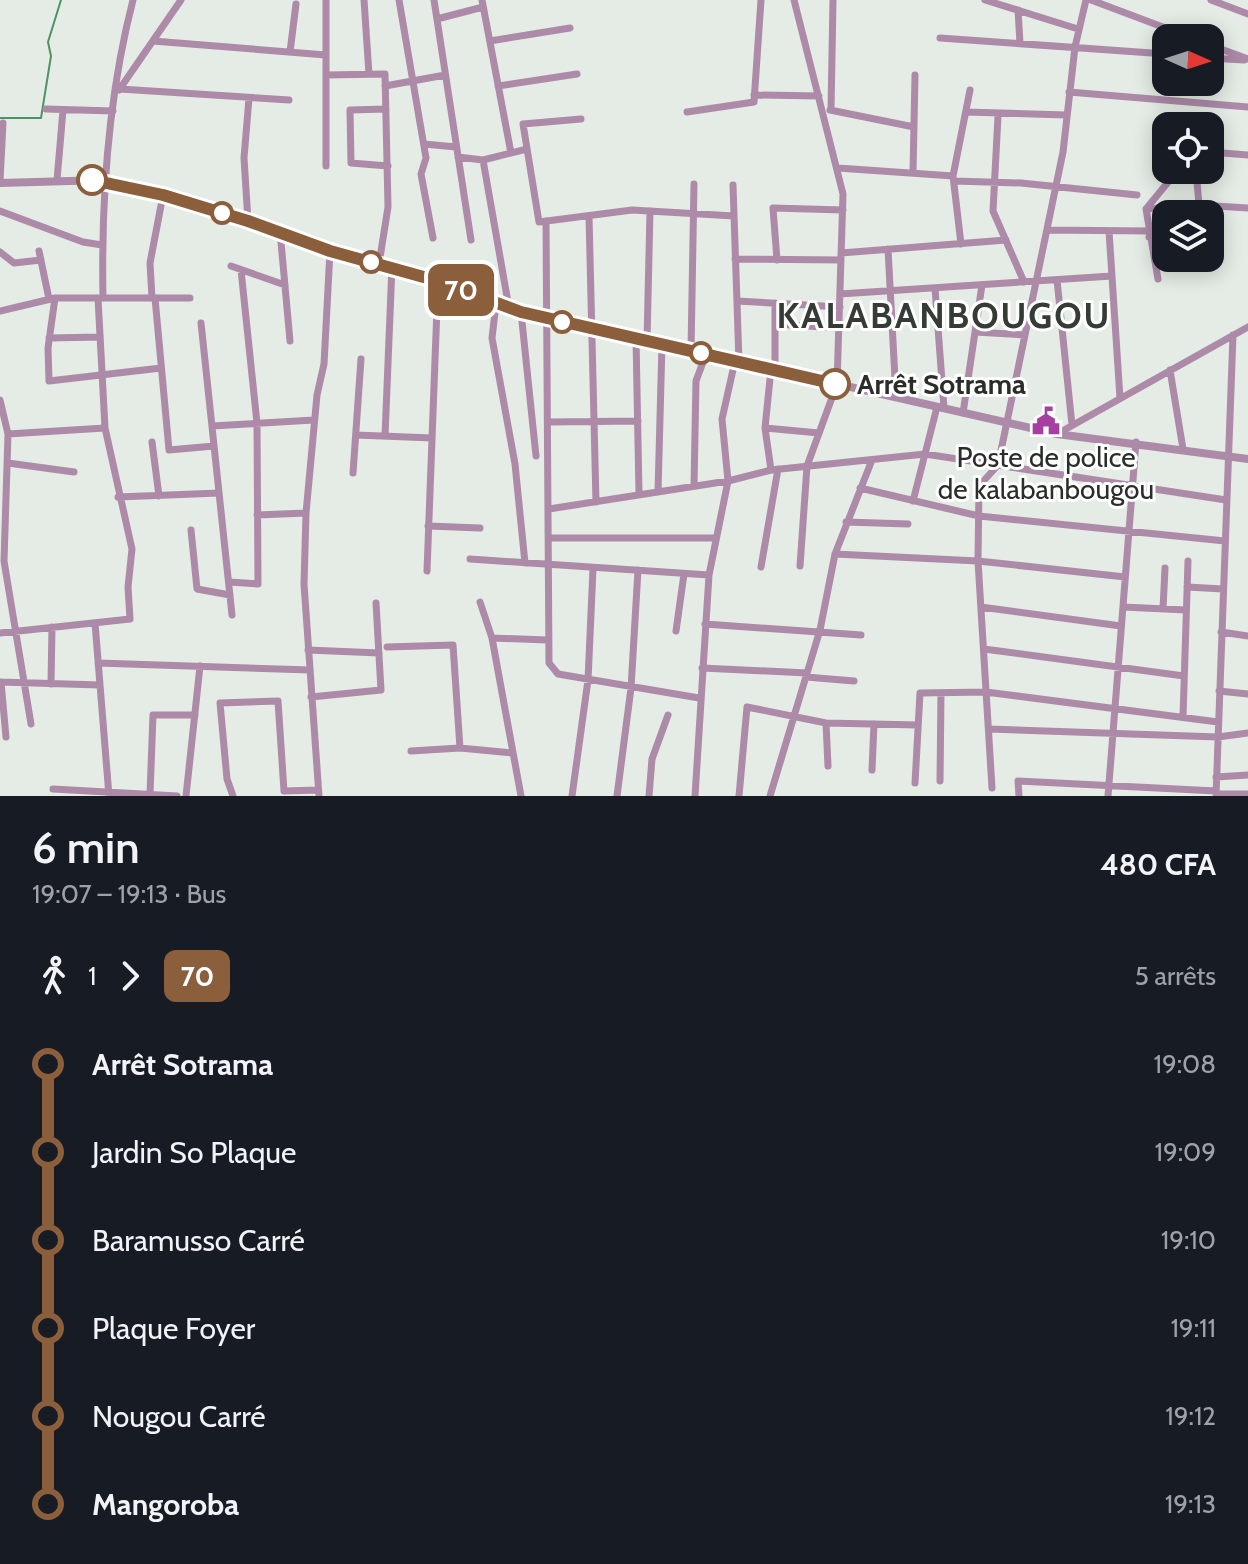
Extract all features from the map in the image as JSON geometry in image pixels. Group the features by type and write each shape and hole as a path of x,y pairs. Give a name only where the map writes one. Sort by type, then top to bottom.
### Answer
{"street":[{"path":"0,633 130,619 128,587 132,549 105,428 100,337 105,180 118,61 133,0"},
{"path":"117,91 181,0"},
{"path":"326,0 326,166"},
{"path":"364,0 369,74"},
{"path":"399,0 424,144 426,158 421,174 433,238"},
{"path":"434,0 471,240"},
{"path":"687,112 754,102 761,0"},
{"path":"794,0 819,96 827,109 914,127"},
{"path":"800,566 807,466 837,384 843,210 827,109 833,0"},
{"path":"985,0 1010,4 1018,10 1078,29"},
{"path":"992,788 978,561 979,486 998,465 1056,186 1078,29 1088,0 1154,24"},
{"path":"1119,11 1123,0"},
{"path":"1211,0 1248,14"},
{"path":"290,52 296,4"},
{"path":"437,19 482,4 511,153"},
{"path":"1018,10 1020,43"},
{"path":"490,41 570,28"},
{"path":"940,38 1152,53"},
{"path":"153,41 326,55"},
{"path":"1224,51 1248,60"},
{"path":"1224,59 1248,60"},
{"path":"326,75 385,74 388,207 379,264"},
{"path":"498,86 577,74"},
{"path":"385,86 445,75"},
{"path":"913,173 915,75"},
{"path":"961,244 953,178 970,90"},
{"path":"117,91 289,100"},
{"path":"1069,92 1248,107"},
{"path":"754,95 819,96"},
{"path":"248,221 244,158 249,98"},
{"path":"46,109 113,111"},
{"path":"386,109 350,110 351,163 388,166"},
{"path":"57,180 63,110"},
{"path":"966,112 998,116 1066,115"},
{"path":"998,116 997,182 993,211 1024,282"},
{"path":"581,119 523,124 539,222 650,211 734,216"},
{"path":"3,123 1,184 105,180 280,231 330,251 392,266 521,312 1057,434 1248,459"},
{"path":"424,144 456,147"},
{"path":"458,157 483,160 527,149"},
{"path":"1224,153 1248,155"},
{"path":"483,160 509,308"},
{"path":"838,168 1137,195"},
{"path":"691,351 694,184"},
{"path":"1158,279 1146,209 1167,184"},
{"path":"695,796 709,575 728,481 722,419 737,361 733,185"},
{"path":"163,195 150,263 169,450 214,446"},
{"path":"1224,207 1248,208"},
{"path":"777,260 773,208 843,210"},
{"path":"1146,209 1152,209"},
{"path":"0,211 83,242 102,245"},
{"path":"647,341 650,211"},
{"path":"589,216 591,421 596,502"},
{"path":"546,221 549,422 547,640 552,670 588,680 699,698"},
{"path":"1047,230 1152,234"},
{"path":"280,231 290,341"},
{"path":"1109,231 1120,398"},
{"path":"735,259 841,256 888,249 1006,240"},
{"path":"888,249 896,397"},
{"path":"39,251 52,299 49,381 161,368"},
{"path":"233,796 227,779 220,703 278,701 284,791 318,793 304,584 306,513 314,420 324,364 330,251"},
{"path":"0,252 14,263 41,260"},
{"path":"231,266 285,285"},
{"path":"385,436 392,266"},
{"path":"229,582 258,584 257,423 241,270"},
{"path":"840,294 1112,276"},
{"path":"1057,280 1072,425"},
{"path":"427,571 438,281"},
{"path":"963,413 982,285"},
{"path":"913,501 940,407 935,288"},
{"path":"0,311 52,299 190,298"},
{"path":"737,301 840,307"},
{"path":"761,567 774,470 765,428 773,369 775,303"},
{"path":"496,304 492,338 515,464 525,563"},
{"path":"521,312 536,456"},
{"path":"201,323 232,615"},
{"path":"775,324 839,328"},
{"path":"1057,434 1248,327"},
{"path":"975,332 1025,335"},
{"path":"1216,794 1226,456 1233,335"},
{"path":"49,338 100,337"},
{"path":"636,338 639,494"},
{"path":"658,492 662,344"},
{"path":"694,486 696,381 706,354"},
{"path":"353,473 361,359"},
{"path":"1170,370 1183,449"},
{"path":"0,400 8,434 2,561 31,724"},
{"path":"212,426 314,420"},
{"path":"549,422 638,421"},
{"path":"8,434 105,428"},
{"path":"765,428 819,433"},
{"path":"356,435 432,438"},
{"path":"152,442 159,496"},
{"path":"1108,796 1136,442"},
{"path":"549,509 728,481 774,470 925,454 1226,500"},
{"path":"770,796 820,630 835,554 872,460"},
{"path":"8,463 74,472"},
{"path":"860,488 979,516 1225,541"},
{"path":"118,497 219,493"},
{"path":"257,515 306,513"},
{"path":"846,522 908,524"},
{"path":"428,526 480,528"},
{"path":"191,530 197,589 230,595"},
{"path":"548,538 715,538"},
{"path":"835,554 978,561 1125,577"},
{"path":"470,559 548,567 709,575"},
{"path":"1183,717 1188,561"},
{"path":"1163,609 1165,568"},
{"path":"572,796 588,680 593,569"},
{"path":"617,796 631,688 638,570"},
{"path":"676,631 684,574"},
{"path":"1187,587 1223,589"},
{"path":"480,602 492,638 521,796"},
{"path":"311,697 381,690 376,603"},
{"path":"981,607 1121,626"},
{"path":"1123,607 1186,610"},
{"path":"95,623 109,794"},
{"path":"705,624 861,635"},
{"path":"51,684 52,627"},
{"path":"1221,632 1248,636"},
{"path":"492,638 547,640"},
{"path":"387,647 453,645 460,748"},
{"path":"984,649 1184,676"},
{"path":"308,650 379,653"},
{"path":"98,663 310,670"},
{"path":"186,796 200,666"},
{"path":"702,668 854,681"},
{"path":"6,737 1,682 100,685"},
{"path":"1219,691 1248,694"},
{"path":"915,783 920,693 986,692 1218,722"},
{"path":"940,781 941,693"},
{"path":"739,796 747,707 796,714 826,723 918,725"},
{"path":"150,794 153,715 195,715"},
{"path":"649,796 652,759 668,715"},
{"path":"826,723 828,766"},
{"path":"872,770 874,724"},
{"path":"989,729 1218,737 1248,733"},
{"path":"411,751 460,748 513,753"},
{"path":"1216,777 1248,775"},
{"path":"1019,796 1018,781 1248,794"},
{"path":"53,789 177,796"}],"waterway":[{"path":"0,118 41,118 51,56 48,42 61,0"}],"bus line":[{"name":"70","path":"92,180 105,180 163,195 248,221 330,251 438,281 521,312 835,384"}],"place":[{"name":"Arrêt Sotrama","path":"835,384"},
{"name":"Poste de police de kalabanbougou","path":"1046,421"}],"district":[{"name":"KALABANBOUGOU","path":"944,315"}]}
